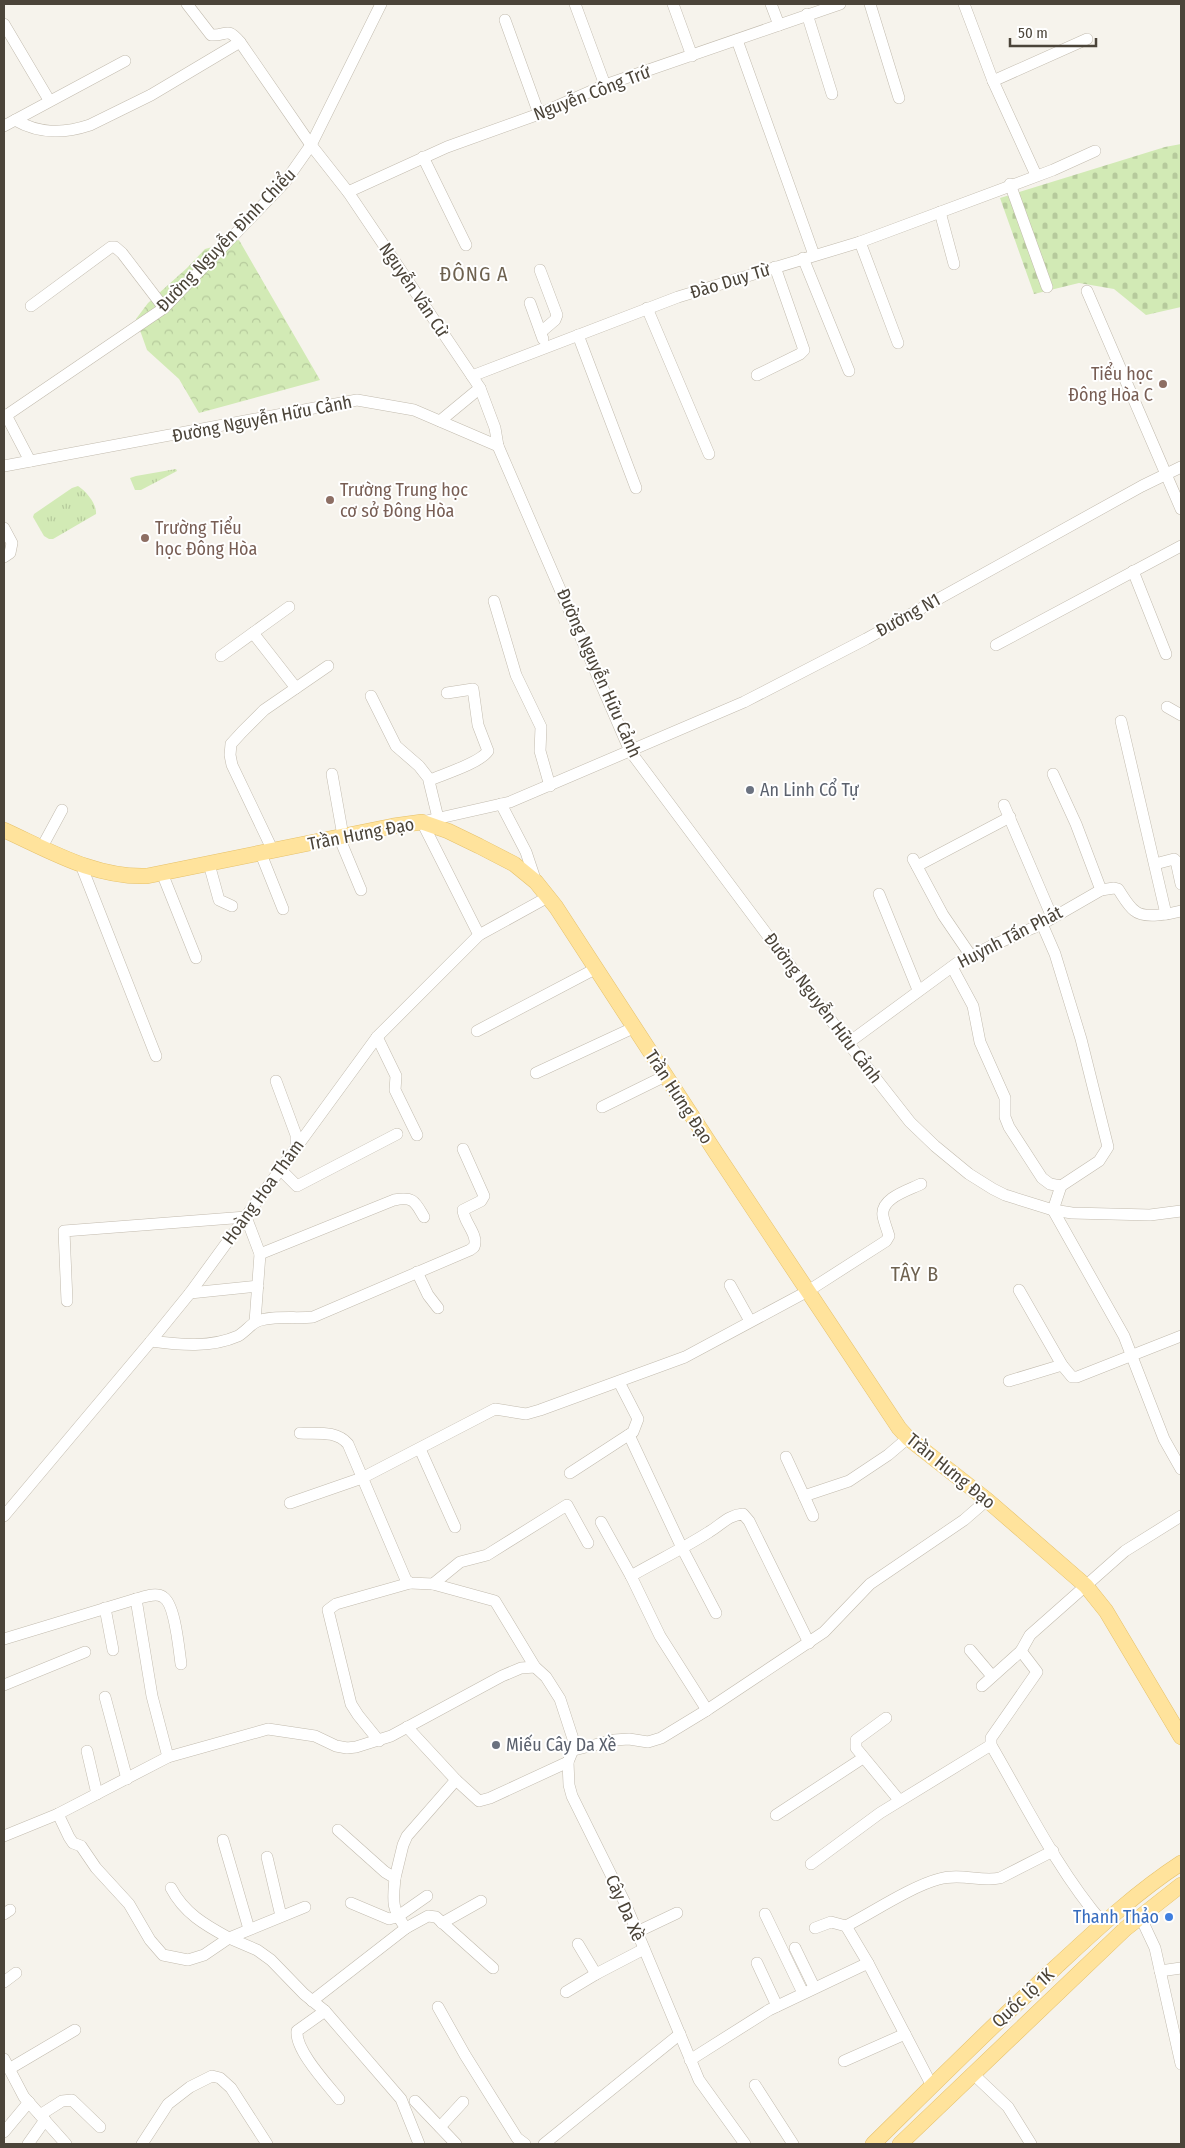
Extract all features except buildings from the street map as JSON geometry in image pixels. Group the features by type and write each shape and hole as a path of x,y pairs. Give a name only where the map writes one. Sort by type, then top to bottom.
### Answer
{"main road":[{"name":"Trần Hưng Đạo","path":"4,830 81,865 125,877 162,873 393,826 422,822 448,831 514,864 536,882 548,897 808,1291 908,1438 987,1500 1086,1586 1106,1611 1181,1737"},
{"name":"Quốc lộ 1K","path":"873,2144 1020,2000 1128,1900 1181,1863"},
{"name":"Quốc lộ 1K","path":"900,2144 972,2073 1140,1916 1181,1885"},
{"path":"1128,1900 1140,1916"}],"street":[{"path":"15,120 28,128 47,132 79,129 151,95 240,42 231,32 211,36 187,4"},
{"name":"Đường Nguyễn Đình Chiểu","path":"5,416 164,308 285,182 311,145 381,4"},
{"path":"575,4 605,85"},
{"path":"673,4 692,56"},
{"path":"771,4 779,25"},
{"name":"Nguyễn Công Trứ","path":"348,192 424,157 539,114 605,85 840,4"},
{"path":"870,4 899,98"},
{"path":"964,4 993,81 1036,175"},
{"path":"807,14 832,94"},
{"path":"505,20 539,114"},
{"path":"4,24 49,100"},
{"path":"993,81 1087,38"},
{"path":"737,40 808,256 849,372"},
{"name":"Nguyễn Văn Cừ","path":"240,42 311,145 348,192 480,388 494,428 498,446"},
{"path":"4,126 49,100 125,61"},
{"name":"Đào Duy Từ","path":"472,376 678,297 808,256 860,242 1095,151"},
{"path":"424,157 466,244"},
{"path":"1010,184 1047,287"},
{"path":"940,212 954,264"},
{"path":"860,242 898,343"},
{"path":"31,306 111,247 115,246 164,308"},
{"path":"756,375 800,354 804,350 775,267"},
{"path":"540,270 557,315 555,320 541,332"},
{"path":"1087,291 1181,509"},
{"path":"530,303 546,347"},
{"path":"647,308 709,454"},
{"path":"578,335 636,488"},
{"path":"440,421 480,388"},
{"name":"Đường Nguyễn Hữu Cảnh","path":"4,466 357,400 414,410 498,446 630,751 848,1043 910,1122 969,1174 1005,1195 1053,1210 1072,1213 1150,1215 1181,1211"},
{"path":"5,416 30,461"},
{"name":"Đường N1","path":"422,822 501,804 550,786 728,710 776,687 1166,474 1181,468"},
{"path":"4,528 12,543 10,553 4,557"},
{"path":"996,645 1181,546"},
{"path":"1133,571 1166,654"},
{"path":"494,601 516,675 541,727 540,751 550,786"},
{"path":"221,656 289,608"},
{"path":"253,633 296,688"},
{"path":"283,909 266,853 232,765 231,744 264,710 328,666"},
{"path":"430,780 479,758 488,751 478,725 473,689 447,693"},
{"path":"371,696 396,746 419,766 430,780 438,818"},
{"path":"1167,706 1181,715"},
{"path":"1121,721 1166,914"},
{"path":"332,774 341,837 361,890"},
{"path":"1054,774 1101,890 1118,889 1135,912 1154,915 1181,910"},
{"path":"501,804 526,852 536,882"},
{"path":"1004,805 1047,921 1055,954 1081,1038 1108,1147 1099,1161 1060,1186 1053,1210 1124,1336 1164,1439 1181,1468"},
{"path":"42,847 62,810"},
{"path":"971,956 943,915 915,862 1010,817"},
{"path":"422,822 479,935"},
{"path":"1155,864 1174,859 1181,884"},
{"path":"209,864 219,900 232,906"},
{"path":"81,865 156,1056"},
{"path":"162,873 196,958"},
{"name":"Huỳnh Tấn Phát","path":"848,1043 952,967 971,956 1047,921 1101,890"},
{"path":"879,894 918,990"},
{"name":"Hoàng Hoa Thám","path":"4,1516 190,1293 376,1037 479,935 548,897"},
{"path":"952,967 973,1006 980,1042 1005,1098 1006,1118 1009,1127 1042,1178 1050,1184 1060,1186"},
{"path":"477,1031 595,969"},
{"path":"536,1073 633,1028"},
{"path":"376,1037 396,1076 395,1090 417,1135"},
{"path":"602,1107 665,1076"},
{"path":"276,1082 296,1135 296,1146"},
{"path":"280,1169 297,1186 397,1134"},
{"path":"151,1341 203,1344 223,1342 240,1335 255,1322 288,1317 313,1317 470,1250 476,1244 463,1210 481,1201 484,1196 463,1149"},
{"path":"290,1503 362,1478 495,1409 526,1414 685,1357 808,1291 886,1242 889,1236 882,1214 885,1206 890,1200 921,1184"},
{"path":"260,1254 401,1198 414,1200 424,1217"},
{"path":"67,1300 64,1231 246,1217 260,1254 255,1322"},
{"path":"417,1272 428,1295 438,1308"},
{"path":"190,1293 258,1286"},
{"path":"730,1286 750,1321"},
{"path":"1019,1290 1062,1365 1072,1377 1077,1377 1133,1356 1181,1336"},
{"path":"1008,1381 1062,1365"},
{"path":"570,1473 633,1432 638,1419 619,1382"},
{"path":"300,1433 335,1435 342,1438 348,1444 402,1574 410,1583"},
{"path":"629,1434 682,1548 716,1613"},
{"path":"804,1496 849,1481 888,1455 908,1438"},
{"path":"420,1449 455,1527"},
{"path":"786,1457 813,1516"},
{"path":"574,1750 614,1740 629,1739 648,1742 661,1738 809,1643 836,1621 870,1584 964,1520 987,1500"},
{"path":"433,1584 460,1562 487,1554 567,1505 588,1543"},
{"path":"631,1576 712,1531 725,1519 734,1514 742,1514 749,1521 809,1643"},
{"path":"982,1686 1021,1651 1030,1635 1125,1551 1181,1516"},
{"path":"601,1522 631,1576 660,1636 707,1710"},
{"path":"380,1740 358,1716 351,1704 328,1610 336,1604 410,1583 433,1584 495,1601 535,1667 546,1677 560,1698 575,1745 568,1762 482,1801 477,1800 456,1780 408,1727"},
{"path":"4,1639 136,1599 156,1595 163,1596 169,1602 181,1664"},
{"path":"136,1599 152,1696 168,1757"},
{"path":"105,1608 113,1650"},
{"path":"970,1650 992,1676"},
{"path":"1021,1651 1037,1672 994,1733 991,1745 1053,1851 1082,1896 1103,1923"},
{"path":"4,1685 85,1652"},
{"path":"4,1836 58,1814 168,1757 268,1729 315,1736 336,1746 346,1748 380,1740 502,1676 521,1668 535,1667"},
{"path":"105,1697 127,1779"},
{"path":"886,1718 856,1740 856,1748 898,1800"},
{"path":"811,1864 898,1800 991,1745"},
{"path":"87,1751 97,1794"},
{"path":"776,1815 863,1758"},
{"name":"Cây Da Xề","path":"568,1762 569,1785 572,1796 625,1903 699,2080 745,2144"},
{"path":"406,1928 397,1917 393,1902 395,1878 403,1845 407,1836 456,1780"},
{"path":"58,1814 73,1843 81,1846 96,1868 129,1904 150,1940 163,1955 174,1959 188,1960 204,1954 229,1938 305,1907"},
{"path":"338,1830 385,1872 395,1878"},
{"path":"223,1840 249,1930"},
{"path":"814,1928 831,1922 846,1926 922,1885 939,1879 956,1876 993,1880 1000,1878 1053,1851"},
{"path":"267,1857 281,1916"},
{"path":"171,1888 177,1900 195,1919 229,1938 257,1950 271,1960 325,2012 401,2099 419,2144"},
{"path":"351,1903 387,1919 397,1917 427,1896"},
{"path":"442,1923 481,1901"},
{"path":"637,1932 677,1913"},
{"path":"765,1914 809,1990"},
{"path":"312,2001 406,1928 428,1916 436,1917 493,1968"},
{"path":"1140,1916 1155,1948 1160,1971 1176,2015 1181,2064"},
{"path":"846,1926 868,1963 932,2086"},
{"path":"578,1944 596,1974"},
{"path":"795,1948 809,1990"},
{"path":"566,1992 644,1949"},
{"path":"757,1963 777,2006"},
{"path":"690,2060 777,2006 868,1963"},
{"path":"1160,1971 1181,1968"},
{"path":"4,1982 16,1973"},
{"path":"438,2007 465,2055 512,2130 525,2144"},
{"path":"325,2012 297,2031 296,2038 315,2069 339,2099"},
{"path":"66,2144 29,2102 7,2064 75,2030"},
{"path":"544,2144 680,2034"},
{"path":"844,2061 905,2034"},
{"path":"972,2073 1008,2107 1031,2144"},
{"path":"142,2144 168,2104 190,2087 212,2076 220,2078 231,2088 260,2142"},
{"path":"754,2085 793,2144"},
{"path":"28,2144 43,2117 62,2101 72,2100 100,2127"},
{"path":"415,2101 456,2144"},
{"path":"4,2132 29,2102"},
{"path":"440,2127 463,2102"}],"green space":[{"path":"1181,144 1181,307 1146,315 1114,289 1079,283 1034,294 1000,198 1165,147"},
{"path":"239,240 320,380 199,413 179,379 147,350 136,319 148,303 205,249"},
{"path":"176,469 177,471 141,490 135,490 130,478 136,476"},
{"path":"78,486 90,498 95,506 96,514 53,539 44,536 33,517 34,514 72,488"}],"place":[{"name":"Tiểu học Đông Hòa C","path":"1163,384"},
{"name":"Trường Trung học cơ sở Đông Hòa","path":"330,500"},
{"name":"Trường Tiểu học Đông Hòa","path":"145,538"},
{"name":"An Linh Cổ Tự","path":"750,790"},
{"name":"Miếu Cây Da Xề","path":"496,1745"},
{"name":"Thanh Thảo","path":"1169,1917"}],"district":[{"name":"ĐÔNG A","path":"474,274"},
{"name":"TÂY B","path":"915,1274"}]}
